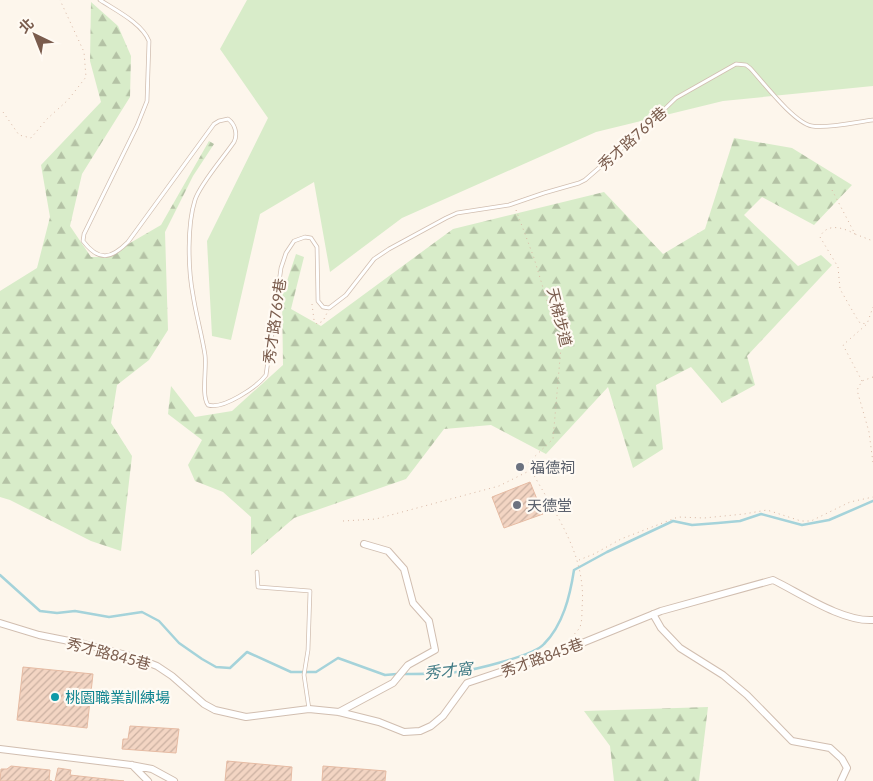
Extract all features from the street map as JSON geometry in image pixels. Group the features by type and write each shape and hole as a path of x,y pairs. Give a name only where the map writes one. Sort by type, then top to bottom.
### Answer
{"street":[{"path":"339,712 393,682 408,665 435,650 430,621 413,603 404,569 388,551 364,544"},
{"name":"秀才路845巷","path":"0,623 39,636 84,644 134,657 157,666 172,676 204,704 215,710 246,717 310,709 339,712 379,722 404,732 420,731 431,726 442,716 468,683 560,652 653,614 773,580 810,600 853,618 873,620"},
{"path":"653,614 661,628 680,648 723,675 747,695 792,741 830,748 842,759 847,768 841,781"},
{"path":"0,749 131,764 152,769 174,781"},
{"path":"131,764 148,781"}],"lane":[{"name":"秀才路769巷","path":"100,0 139,26 146,33 148,40 147,101 137,126 84,234 83,242 92,252 97,255 111,255 128,242 214,124 219,120 228,119 236,130 234,142 198,194 189,233 193,294 206,361 205,397 208,405 218,406 228,403 258,384 266,375 281,268 289,247 294,241 305,237 311,238 318,248 318,301 322,308 329,308 346,295 374,260 389,249 457,213 509,206 585,180 645,128 676,98 736,64 750,68 796,118 805,124 814,127 873,120"},
{"path":"257,572 258,587 310,591 308,650 304,675 310,709"}],"path":[{"path":"3,112 19,135 31,138 47,119 68,100 86,77 84,52 60,0"},
{"path":"832,190 855,234"},
{"name":"天梯步道","path":"509,206 518,211 560,347 553,439 529,462 531,470"},
{"path":"868,324 860,323 856,318 840,289 838,267 820,237 823,231 839,227 873,241"},
{"path":"862,381 843,345 868,324 873,307"},
{"path":"873,377 862,381 857,390 869,432 873,463"},
{"path":"343,520 376,519 499,486 531,470 558,520 567,532 578,560 584,590 580,626 570,639"},
{"path":"578,560 594,554 621,539 678,517 704,518 767,510 801,521 811,521 850,502 873,497"}],"green space":[{"path":"247,0 873,0 873,86 723,101 596,132 402,218 330,272 314,182 260,214 231,340 212,336 207,241 268,118 220,49"},
{"path":"91,2 118,26 131,56 130,97 82,174 70,226 91,257 106,257 161,225 209,141 214,144 193,176 165,232 168,330 149,360 117,385 111,423 132,456 121,551 91,541 10,500 0,497 0,291 37,268 50,217 41,165 101,102 90,61"},
{"path":"734,138 792,148 852,185 814,225 762,197 744,215 798,266 821,255 832,265 747,356 755,385 722,403 691,367 656,385 663,449 633,468 608,387 546,454 491,425 444,429 406,479 294,518 251,555 251,517 223,492 195,481 188,465 202,440 168,414 171,386 195,417 232,411 283,365 282,296 296,254 304,257 291,309 321,326 453,229 604,192 663,254 705,229"},
{"path":"708,707 699,781 614,781 610,746 584,711"}],"building":[{"name":"天德堂","path":"530,482 543,514 504,528 492,497"},
{"name":"桃園職業訓練場","path":"23,667 93,674 87,728 17,720"},
{"path":"130,726 179,729 176,753 122,749 123,739 128,739"},
{"path":"227,761 292,767 291,781 225,781"},
{"path":"11,766 50,770 49,780 52,781 0,781 1,769 7,769"},
{"path":"323,766 386,771 385,781 322,781"},
{"path":"58,768 71,770 70,775 124,781 55,781"}],"waterway":[{"name":"秀才窩","path":"403,674 465,671 503,662 538,649 551,636 561,619 568,600 574,570 673,521 692,525 718,523 740,521 761,514 802,525 829,520 873,501"},
{"name":"秀才窩","path":"0,575 40,611 57,613 75,611 109,617 142,612 159,621 179,643 216,667 230,668 247,652 291,672 316,672 338,658 385,675 397,674"}],"place":[{"name":"福德祠","path":"520,467"},
{"name":"天德堂","path":"517,505"},
{"name":"桃園職業訓練場","path":"55,697"}]}
